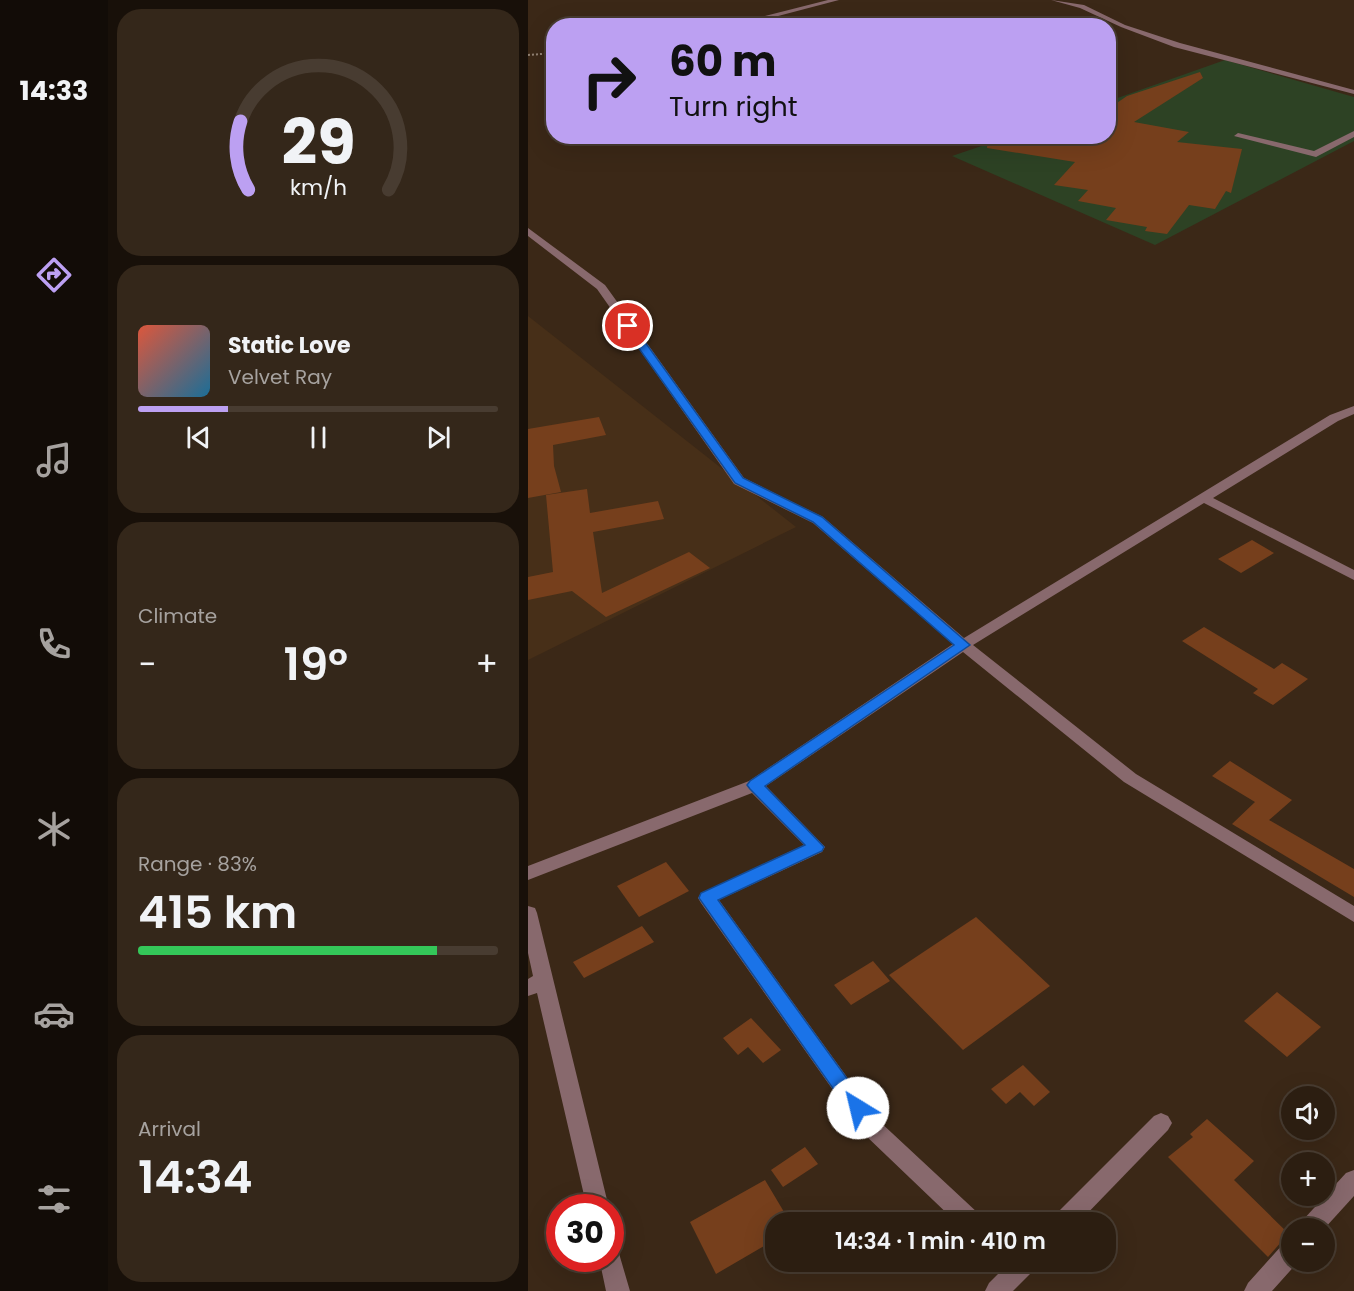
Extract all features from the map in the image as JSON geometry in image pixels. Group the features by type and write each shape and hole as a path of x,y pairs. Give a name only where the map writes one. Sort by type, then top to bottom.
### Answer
{"street":[{"path":"762,18 836,0"},
{"path":"1053,0 1082,6 1107,18"},
{"path":"1116,23 1177,45 1354,92"},
{"path":"1238,136 1316,154 1354,134"},
{"path":"528,231 600,287 739,481 818,520 963,645 1130,778 1354,915"},
{"path":"528,873 755,785 963,645 1334,418 1354,411"},
{"path":"1204,498 1354,576"},
{"path":"755,785 816,847 707,898 871,1127 960,1212"},
{"path":"528,913 536,984 594,1194"},
{"path":"1074,1212 1161,1123"},
{"path":"1320,1218 1354,1180"},
{"path":"1256,1291 1281,1263"},
{"path":"613,1272 618,1291"},
{"path":"997,1291 1012,1272"}],"path":[{"path":"528,55 546,54"}],"shaded area":[{"path":"528,316 796,527 528,660"}],"green space":[{"path":"1225,60 1354,97 1354,141 1155,245 952,156 987,144 1116,144 1116,99"}],"building":[{"path":"1200,72 1203,78 1134,122 1189,132 1177,142 1242,149 1231,193 1226,191 1215,209 1189,205 1167,234 1145,231 1147,227 1106,220 1116,208 1078,201 1088,190 1054,185 1075,162 987,148 987,144 1116,144 1116,104 1127,96"},
{"path":"599,417 606,435 553,445 554,466 561,492 528,498 528,429"},
{"path":"587,489 590,513 658,501 664,519 593,532 602,593 689,552 710,568 606,617 572,591 528,600 528,577 553,572 546,495"},
{"path":"1252,540 1274,553 1241,573 1218,559"},
{"path":"1204,627 1274,669 1282,663 1308,679 1273,705 1253,693 1258,689 1182,641"},
{"path":"1230,761 1292,800 1269,820 1354,869 1354,897 1232,824 1255,802 1212,776"},
{"path":"666,862 689,891 639,917 617,886"},
{"path":"976,917 1050,986 963,1050 889,975"},
{"path":"642,926 654,942 584,978 573,962"},
{"path":"873,961 890,981 851,1005 834,985"},
{"path":"1277,992 1321,1027 1287,1057 1244,1021"},
{"path":"751,1018 781,1050 763,1063 748,1047 738,1055 723,1038"},
{"path":"1023,1065 1050,1092 1034,1106 1020,1092 1006,1104 991,1089"},
{"path":"1207,1119 1254,1161 1234,1180 1281,1226 1281,1242 1268,1257 1168,1157 1193,1137 1190,1134"},
{"path":"805,1147 818,1164 783,1187 771,1170"},
{"path":"765,1180 784,1212 765,1212 765,1245 716,1274 690,1222"}],"route":[{"path":"628,326 739,481 818,520 963,645 755,785 816,847 707,898 858,1108"}]}
